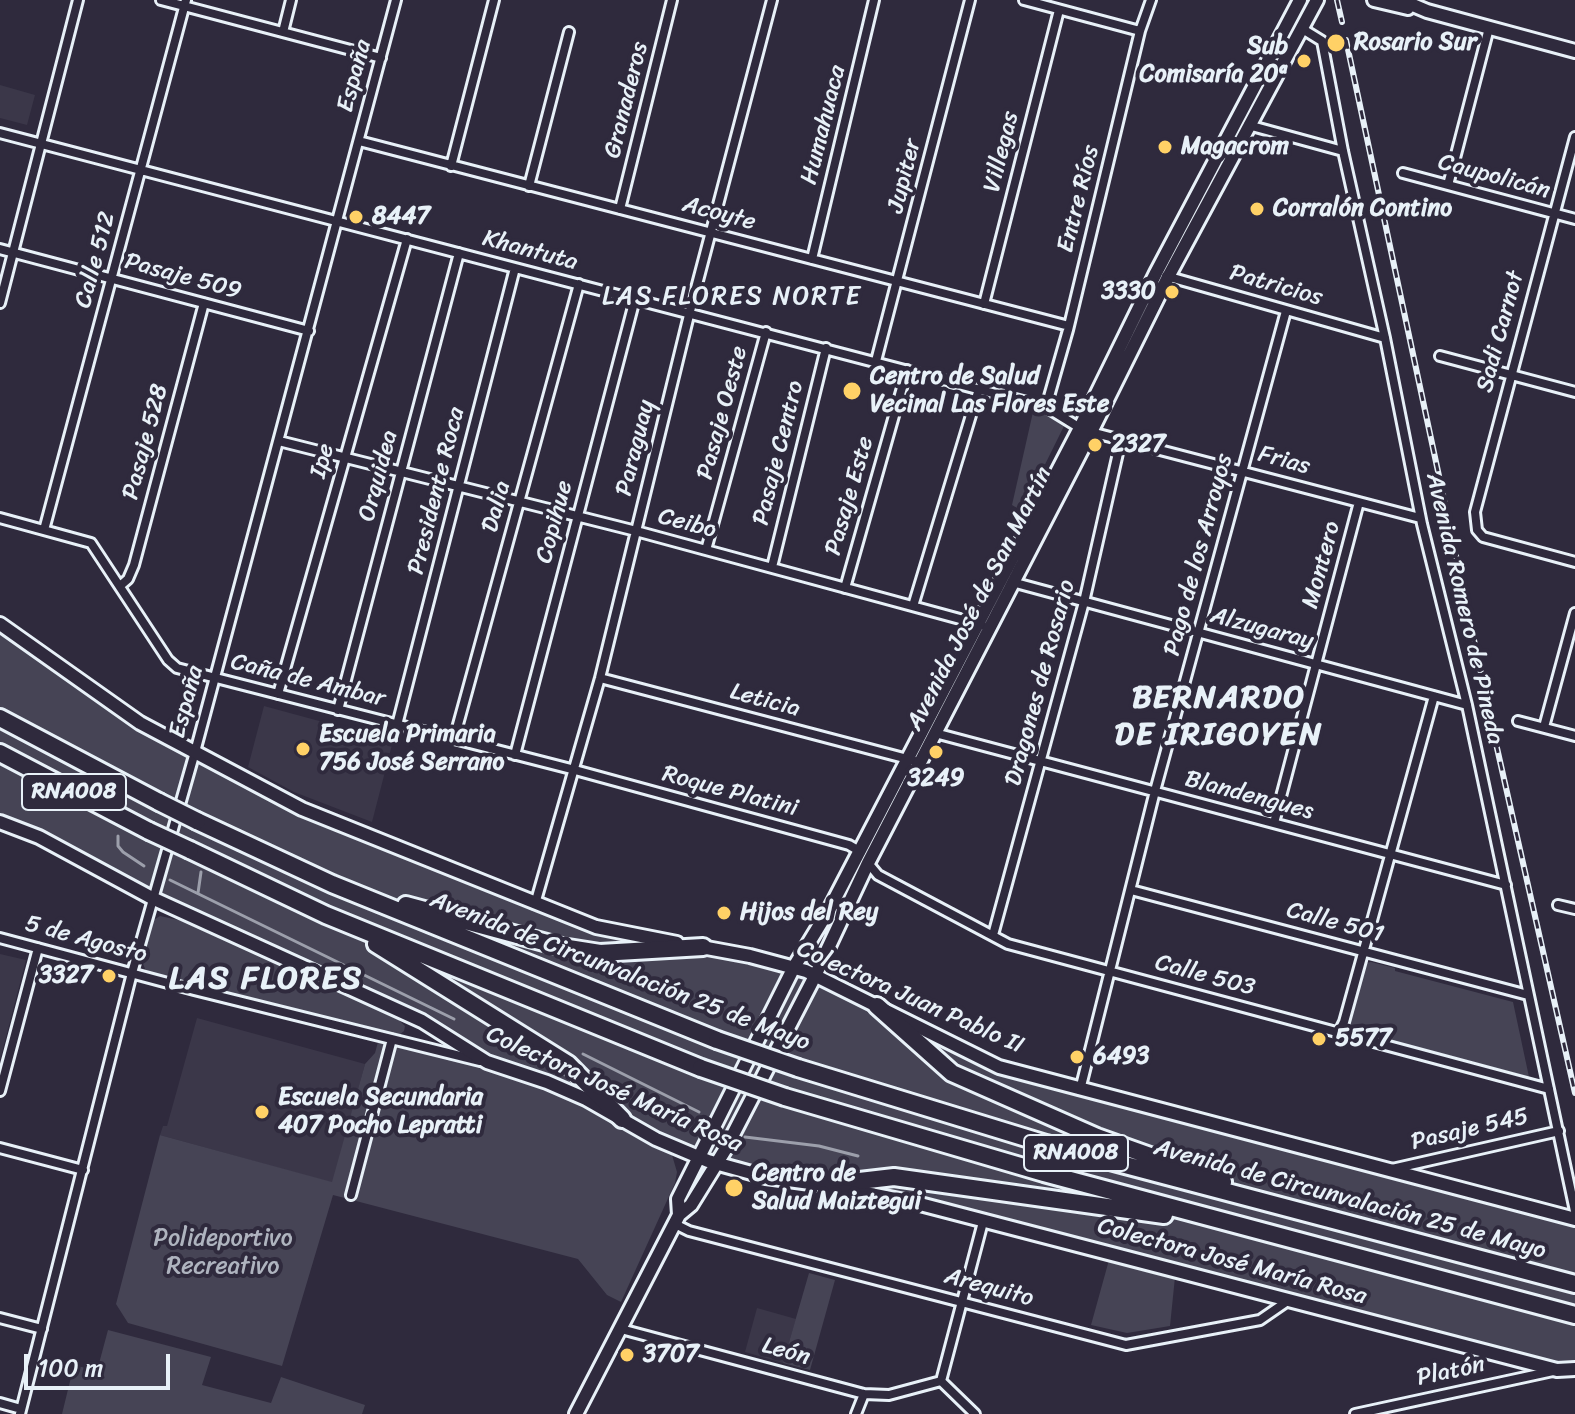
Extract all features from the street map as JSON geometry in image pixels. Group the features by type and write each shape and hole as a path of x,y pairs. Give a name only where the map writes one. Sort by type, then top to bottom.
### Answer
{"highway":[{"name":"Avenida de Circunvalación 25 de Mayo","path":"0,718 159,802 332,884 717,1040 1046,1144 1568,1282"},
{"name":"RNA008","path":"0,753 149,831 326,915 701,1068 785,1097 1044,1173 1570,1314"},
{"path":"332,884 505,932 588,951 639,953 703,947"},
{"path":"326,915 568,1064 622,1119"},
{"name":"RNA008","path":"877,1006 952,1073 987,1090 1097,1137 1357,1228"},
{"path":"825,1185 894,1177 1245,1227"}],"main road":[{"name":"Avenida José de San Martín","path":"1243,124 1300,0"},
{"name":"Avenida José de San Martín","path":"576,1414 677,1220 691,1205 716,1164 815,976 913,761 1086,430 1162,275 1243,124 1317,0"},
{"path":"1374,0 1575,51"},
{"path":"1401,0 1427,11"},
{"name":"Colectora Juan Pablo II","path":"0,624 140,723 302,809 452,868 535,905 596,927 794,967 999,1067 1575,1219"},
{"name":"Avenida José de San Martín","path":"677,1220 678,1199 794,967 913,761 935,733 983,625"},
{"name":"Colectora José María Rosa","path":"0,822 39,837 152,898 422,1021 487,1062 547,1082 656,1139 716,1164 766,1177 920,1204 1557,1370 1575,1369"}],"street":[{"path":"0,303 78,0"},
{"path":"161,0 185,3 381,58"},
{"path":"283,32 291,0"},
{"name":"España","path":"21,1412 132,973 195,752 396,0"},
{"path":"451,166 494,0"},
{"name":"Granaderos","path":"620,209 672,0"},
{"name":"Paraguay","path":"535,905 600,678 690,311 772,0"},
{"name":"Humahuaca","path":"812,259 874,0"},
{"name":"Jupiter","path":"876,361 970,0"},
{"path":"1024,0 1140,31"},
{"name":"Entre Ríos","path":"1046,407 1069,326 1140,31 1151,0"},
{"name":"Calle 512","path":"44,530 185,3"},
{"name":"Villegas","path":"984,304 1059,10"},
{"name":"Avenida Romero de Pineda","path":"1301,28 1322,41 1420,518 1467,705 1575,1211"},
{"path":"1448,185 1489,28"},
{"path":"529,186 569,32"},
{"path":"1243,124 1343,151"},
{"name":"Khantuta","path":"0,133 690,311 1046,407 1086,430"},
{"name":"Sadi Carnot","path":"1575,137 1477,500 1477,530 1483,537 1575,562"},
{"name":"Acoyte","path":"359,141 1069,326"},
{"name":"Caupolicán","path":"1403,173 1575,219"},
{"name":"Ipe","path":"278,694 407,239"},
{"name":"Pasaje 509","path":"0,249 309,331"},
{"name":"Orquidea","path":"338,710 459,253"},
{"name":"Presidente Roca","path":"397,725 515,268"},
{"name":"Patricios","path":"1162,275 1385,338"},
{"name":"Dalia","path":"454,739 579,284"},
{"name":"Copihue","path":"515,755 635,299"},
{"name":"Pasaje 528","path":"120,586 128,579 134,565 204,303"},
{"name":"Pago de los Arroyos","path":"1080,1090 1155,791 1286,311"},
{"name":"Pasaje Oeste","path":"706,550 766,332"},
{"name":"Pasaje Centro","path":"772,567 826,348"},
{"path":"1440,356 1575,392"},
{"name":"Pasaje Este","path":"845,588 907,370"},
{"path":"913,606 979,389"},
{"name":"Frias","path":"1086,430 1420,518"},
{"name":"Dragones de Rosario","path":"993,935 1084,602 1121,440"},
{"name":"Ceibo","path":"279,441 636,531 983,625"},
{"name":"Montero","path":"1274,823 1359,502"},
{"name":"Caña de Ambar","path":"0,518 91,543 173,666 575,770"},
{"name":"Alzugaray","path":"1007,581 1467,705"},
{"path":"1544,727 1575,613"},
{"name":"Leticia","path":"600,678 913,761"},
{"path":"1339,1032 1434,696"},
{"path":"1518,721 1575,736"},
{"name":"Blandengues","path":"935,733 1506,885"},
{"name":"Roque Platini","path":"575,770 849,845 859,851"},
{"path":"859,851 868,863"},
{"name":"Calle 503","path":"868,863 878,875 1008,944 1549,1089"},
{"name":"Calle 501","path":"1131,890 1528,995"},
{"path":"1558,905 1575,909"},
{"name":"5 de Agosto","path":"0,938 487,1062"},
{"path":"0,1091 38,948"},
{"path":"351,1195 392,1039"},
{"name":"Pasaje 545","path":"1389,1169 1559,1131"},
{"path":"0,1148 83,1170"},
{"name":"Arequito","path":"677,1220 689,1231 1126,1345 1260,1320 1291,1299"},
{"path":"975,1414 941,1381 983,1222"},
{"path":"0,1318 42,1329"},
{"name":"León","path":"621,1329 864,1394 889,1395 941,1381"},
{"name":"Platón","path":"1355,1414 1557,1370"},
{"path":"856,1414 864,1394"},
{"path":"0,1403 21,1412"}],"shaded area":[{"path":"0,85 35,95 27,125 0,118"},
{"name":"Escuela Primaria 756 José Serrano","path":"264,706 393,741 372,822 294,792 248,767"},
{"path":"0,954 26,960 0,1060"},
{"name":"Escuela Secundaria 407 Pocho Lepratti","path":"197,1018 365,1064 333,1183 160,1135 163,1126 167,1126"},
{"path":"757,1308 796,1319 783,1363 745,1352"}],"green space":[{"path":"1033,412 1050,416 1064,426 1022,511 1012,505"},
{"path":"0,624 141,723 302,809 596,927 794,967 999,1067 1575,1219 1575,1369 1102,1250 708,1161 515,1071 422,1021 0,822"},
{"path":"160,916 183,921 398,1019 405,1026 404,1031 398,1036 360,1028 146,971 141,959 152,921"},
{"path":"1371,962 1513,1002 1529,1077 1348,1027 1365,963"},
{"name":"Polideportivo Recreativo","path":"378,1042 499,1071 560,1093 672,1155 677,1172 675,1183 621,1302 607,1295 578,1259 333,1195 282,1366 128,1323 116,1304 160,1135 332,1182 365,1064 375,1053"},
{"path":"1109,1260 1175,1277 1170,1326 1127,1333 1091,1325"},
{"path":"809,1273 835,1280 810,1370 783,1363"},
{"path":"108,1330 211,1357 202,1385 271,1403 281,1377 365,1405 362,1414 62,1414 74,1365 97,1371"}],"waterway":[{"path":"118,836 118,846 123,852 144,866"},
{"path":"198,893 201,872"},
{"path":"170,880 454,1019"},
{"path":"583,1054 699,1112"},
{"path":"745,1137 819,1146 858,1156"}],"railway":[{"path":"1337,0 1342,22"},
{"path":"1346,40 1497,748 1575,1093"}],"place":[{"name":"Rosario Sur","path":"1336,43"},
{"name":"Sub Comisaría 20ª","path":"1304,61"},
{"name":"Magacrom","path":"1165,147"},
{"name":"Corralón Contino","path":"1257,209"},
{"name":"8447","path":"356,217"},
{"name":"3330","path":"1172,292"},
{"name":"Centro de Salud Vecinal Las Flores Este","path":"852,391"},
{"name":"2327","path":"1095,445"},
{"name":"Escuela Primaria 756 José Serrano","path":"303,749"},
{"name":"3249","path":"936,752"},
{"name":"Hijos del Rey","path":"724,913"},
{"name":"3327","path":"109,976"},
{"name":"5577","path":"1319,1039"},
{"name":"6493","path":"1077,1057"},
{"name":"Escuela Secundaria 407 Pocho Lepratti","path":"262,1112"},
{"name":"Centro de Salud Maiztegui","path":"734,1188"},
{"name":"3707","path":"627,1355"}],"district":[{"name":"LAS FLORES NORTE","path":"732,297"},
{"name":"BERNARDO DE IRIGOYEN","path":"1219,718"},
{"name":"LAS FLORES","path":"266,980"}]}
